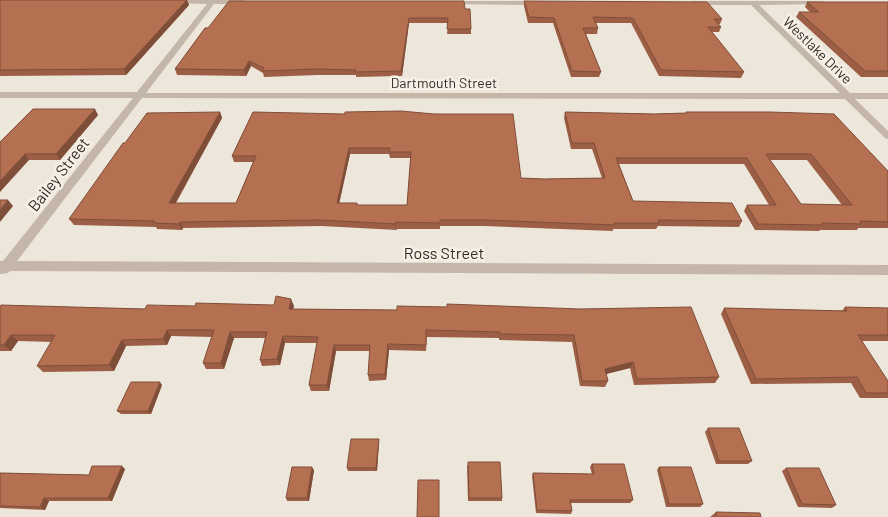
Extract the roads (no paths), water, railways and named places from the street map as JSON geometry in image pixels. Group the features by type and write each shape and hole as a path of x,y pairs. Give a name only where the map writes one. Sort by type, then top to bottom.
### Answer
{"street":[{"name":"Bailey Street","path":"2,268 141,95 213,1"},
{"path":"162,2 253,2"},
{"path":"442,2 552,3"},
{"name":"Westlake Drive","path":"752,2 888,136"},
{"path":"682,3 829,3"},
{"name":"Dartmouth Street","path":"0,95 888,96"},
{"name":"Ross Street","path":"2,268 888,270"}]}
